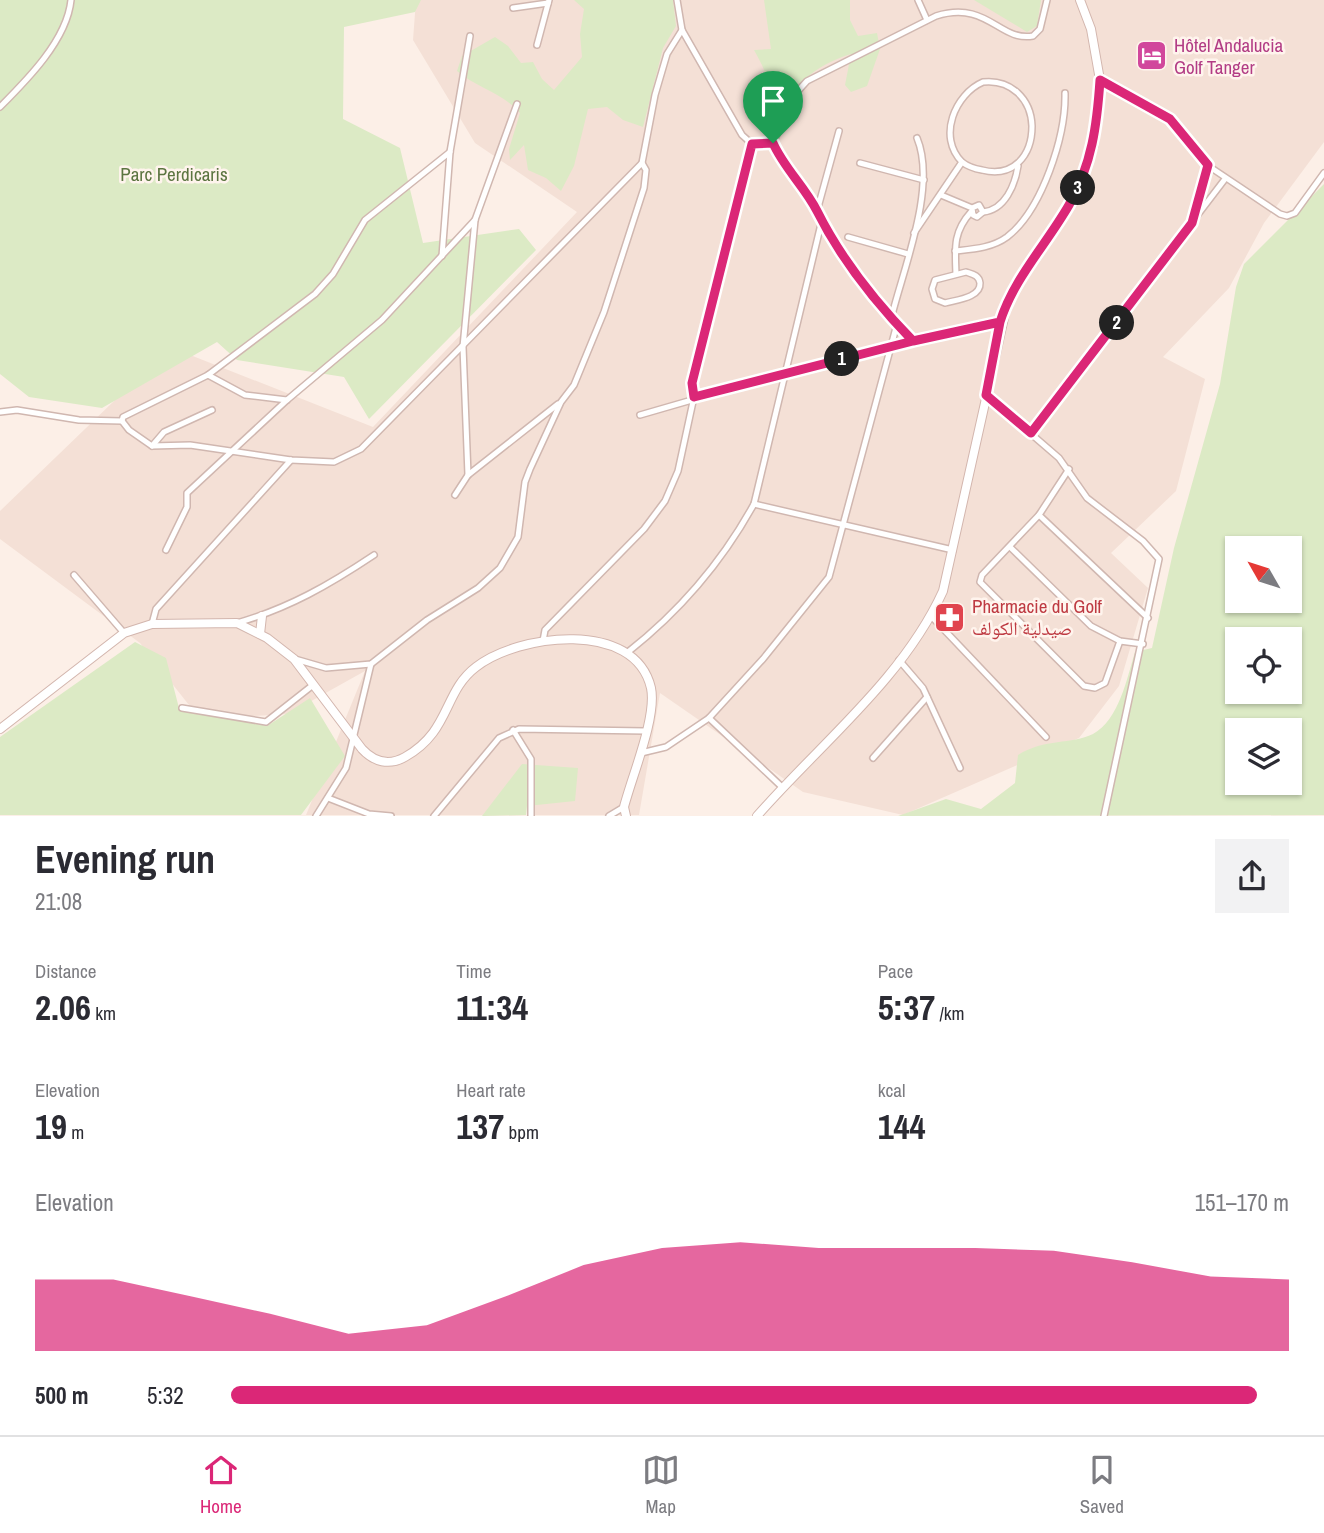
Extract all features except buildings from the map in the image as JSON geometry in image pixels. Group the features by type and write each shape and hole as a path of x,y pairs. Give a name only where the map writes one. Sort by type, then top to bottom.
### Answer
{"street":[{"path":"0,107 49,50 66,20 71,0"},
{"path":"677,0 682,30 742,135 752,144 773,143"},
{"path":"918,0 927,20"},
{"path":"773,143 797,92 807,80 946,12 964,9 1029,37 1040,30 1047,0"},
{"path":"757,816 846,722 899,660 931,616 943,591 1000,322 1017,283 1068,207 1085,171 1098,121 1100,80 1091,29 1080,0"},
{"path":"513,8 549,1 537,45"},
{"path":"0,412 17,410 79,419 122,421 129,430 152,446 190,445 290,460 334,462 361,449 642,163 664,65 677,34 682,30"},
{"path":"442,256 450,152 470,36"},
{"path":"1100,80 1170,119 1208,165 1225,179 1287,216 1295,214 1324,173"},
{"path":"941,195 972,210 977,217 983,212 991,212 1003,201 1014,184 1018,166 1027,153 1032,134 1030,112 1015,89 990,81 974,86 956,105 951,132 962,162"},
{"path":"955,251 994,244 1016,228 1030,209 1046,180 1063,125 1065,93"},
{"path":"468,475 463,347 475,220 517,104"},
{"path":"817,211 839,131"},
{"path":"892,316 914,233 924,180 923,151 917,138"},
{"path":"773,143 782,161 817,211 821,224 913,341"},
{"path":"543,641 545,630 644,529 665,501 677,471 694,397 692,383 752,144"},
{"path":"122,421 123,417 208,375 315,294 333,274 365,220 450,152"},
{"path":"914,233 962,162"},
{"path":"962,162 993,172 1018,166"},
{"path":"294,659 326,668 371,664 427,620 478,588 508,556 520,529 525,482 561,402 573,385 604,312 644,188 646,170 642,163"},
{"path":"860,163 924,180"},
{"path":"1192,223 1208,165"},
{"path":"1031,433 1225,179"},
{"path":"956,274 958,228 972,210"},
{"path":"166,550 187,507 187,493 287,400 382,320 475,220"},
{"path":"628,652 658,628 698,585 736,536 754,504 821,224"},
{"path":"848,237 908,254"},
{"path":"956,274 974,274 980,284 977,291 945,303 938,301 932,294 933,283 938,277 956,274"},
{"path":"640,415 694,397 785,373 1000,322"},
{"path":"638,754 666,747 709,718 820,591 832,570 845,525 897,324"},
{"path":"208,375 245,395 287,400"},
{"path":"986,395 1069,469 1074,483 1087,498 1156,554 1160,568 1104,816"},
{"path":"455,495 468,475 561,402"},
{"path":"152,446 164,432 212,410"},
{"path":"152,624 156,609 290,460"},
{"path":"1069,469 1040,516 982,575 980,582 1083,686 1095,688 1105,683 1120,640"},
{"path":"754,504 953,550"},
{"path":"1040,516 1148,618"},
{"path":"1010,547 1091,626 1120,640 1143,644"},
{"path":"0,729 124,633 152,624 237,623 262,616 304,599 374,555"},
{"path":"74,575 124,633"},
{"path":"260,634 262,616"},
{"path":"931,616 1046,737"},
{"path":"237,623 260,634 294,659 369,757 379,761 404,757 434,735 460,685 477,666 543,641 604,642 628,652 647,678 651,690 645,731 625,811 610,816"},
{"path":"899,660 927,697 960,768"},
{"path":"316,816 346,768 371,664"},
{"path":"182,708 266,722 313,685"},
{"path":"873,758 927,697"},
{"path":"709,718 782,787"},
{"path":"434,816 499,738 513,730 645,731"},
{"path":"513,730 531,760 531,816"},
{"path":"328,798 369,814 391,816"}],"shaded area":[{"path":"416,0 1324,0 1324,142 1264,223 1229,288 1163,357 1205,379 1176,491 1111,553 1148,588 1119,686 1079,738 903,815 803,792 660,693 639,815 534,815 535,763 494,815 306,815 365,671 288,714 200,719 140,643 0,539 0,511 170,347 373,427 577,212 475,143 413,40"}],"green space":[{"name":"Parc Perdicaris","path":"0,0 421,0 415,12 344,27 343,119 400,148 423,243 519,229 536,250 369,419 344,377 237,360 217,342 102,408 29,397 0,374"},
{"path":"574,0 673,0 676,26 663,48 643,127 623,120 607,107 588,109 574,166 561,191 546,178 528,170 524,145 510,160 509,149 520,113 506,100 457,71 462,56 495,37 508,46 521,63 533,62 542,79 554,90 582,57 580,34 584,9"},
{"path":"764,0 850,0 850,20 858,36 877,33 880,49 867,86 851,92 845,85 851,54 837,59 805,79 772,121 768,82 754,50 771,49"},
{"path":"974,0 1041,0 1037,26 1027,32"},
{"path":"1324,184 1324,815 898,816 946,799 981,809 1015,783 1018,755 1038,746 1093,734 1102,728 1116,709 1135,652 1152,648 1174,548 1220,384 1236,287 1244,264"},
{"path":"135,642 166,658 179,708 267,726 310,698 345,756 301,815 0,815 0,737"},
{"path":"522,764 578,768 575,801 527,806 526,815 482,816"}],"place":[{"name":"Hôtel Andalucia Golf Tanger","path":"1151,56"},
{"name":"Pharmacie du Golf صيدلية الكولف","path":"949,617"}],"route":[{"path":"773,143 752,144 692,383 694,397 913,341 1000,322 986,395 1031,433 1192,223 1208,165 1170,119 1136,97 1100,80 1098,121 1094,145 1085,171 1068,207 1007,300 1000,322 913,341 859,277 821,224 817,211 782,161 773,143"}]}
